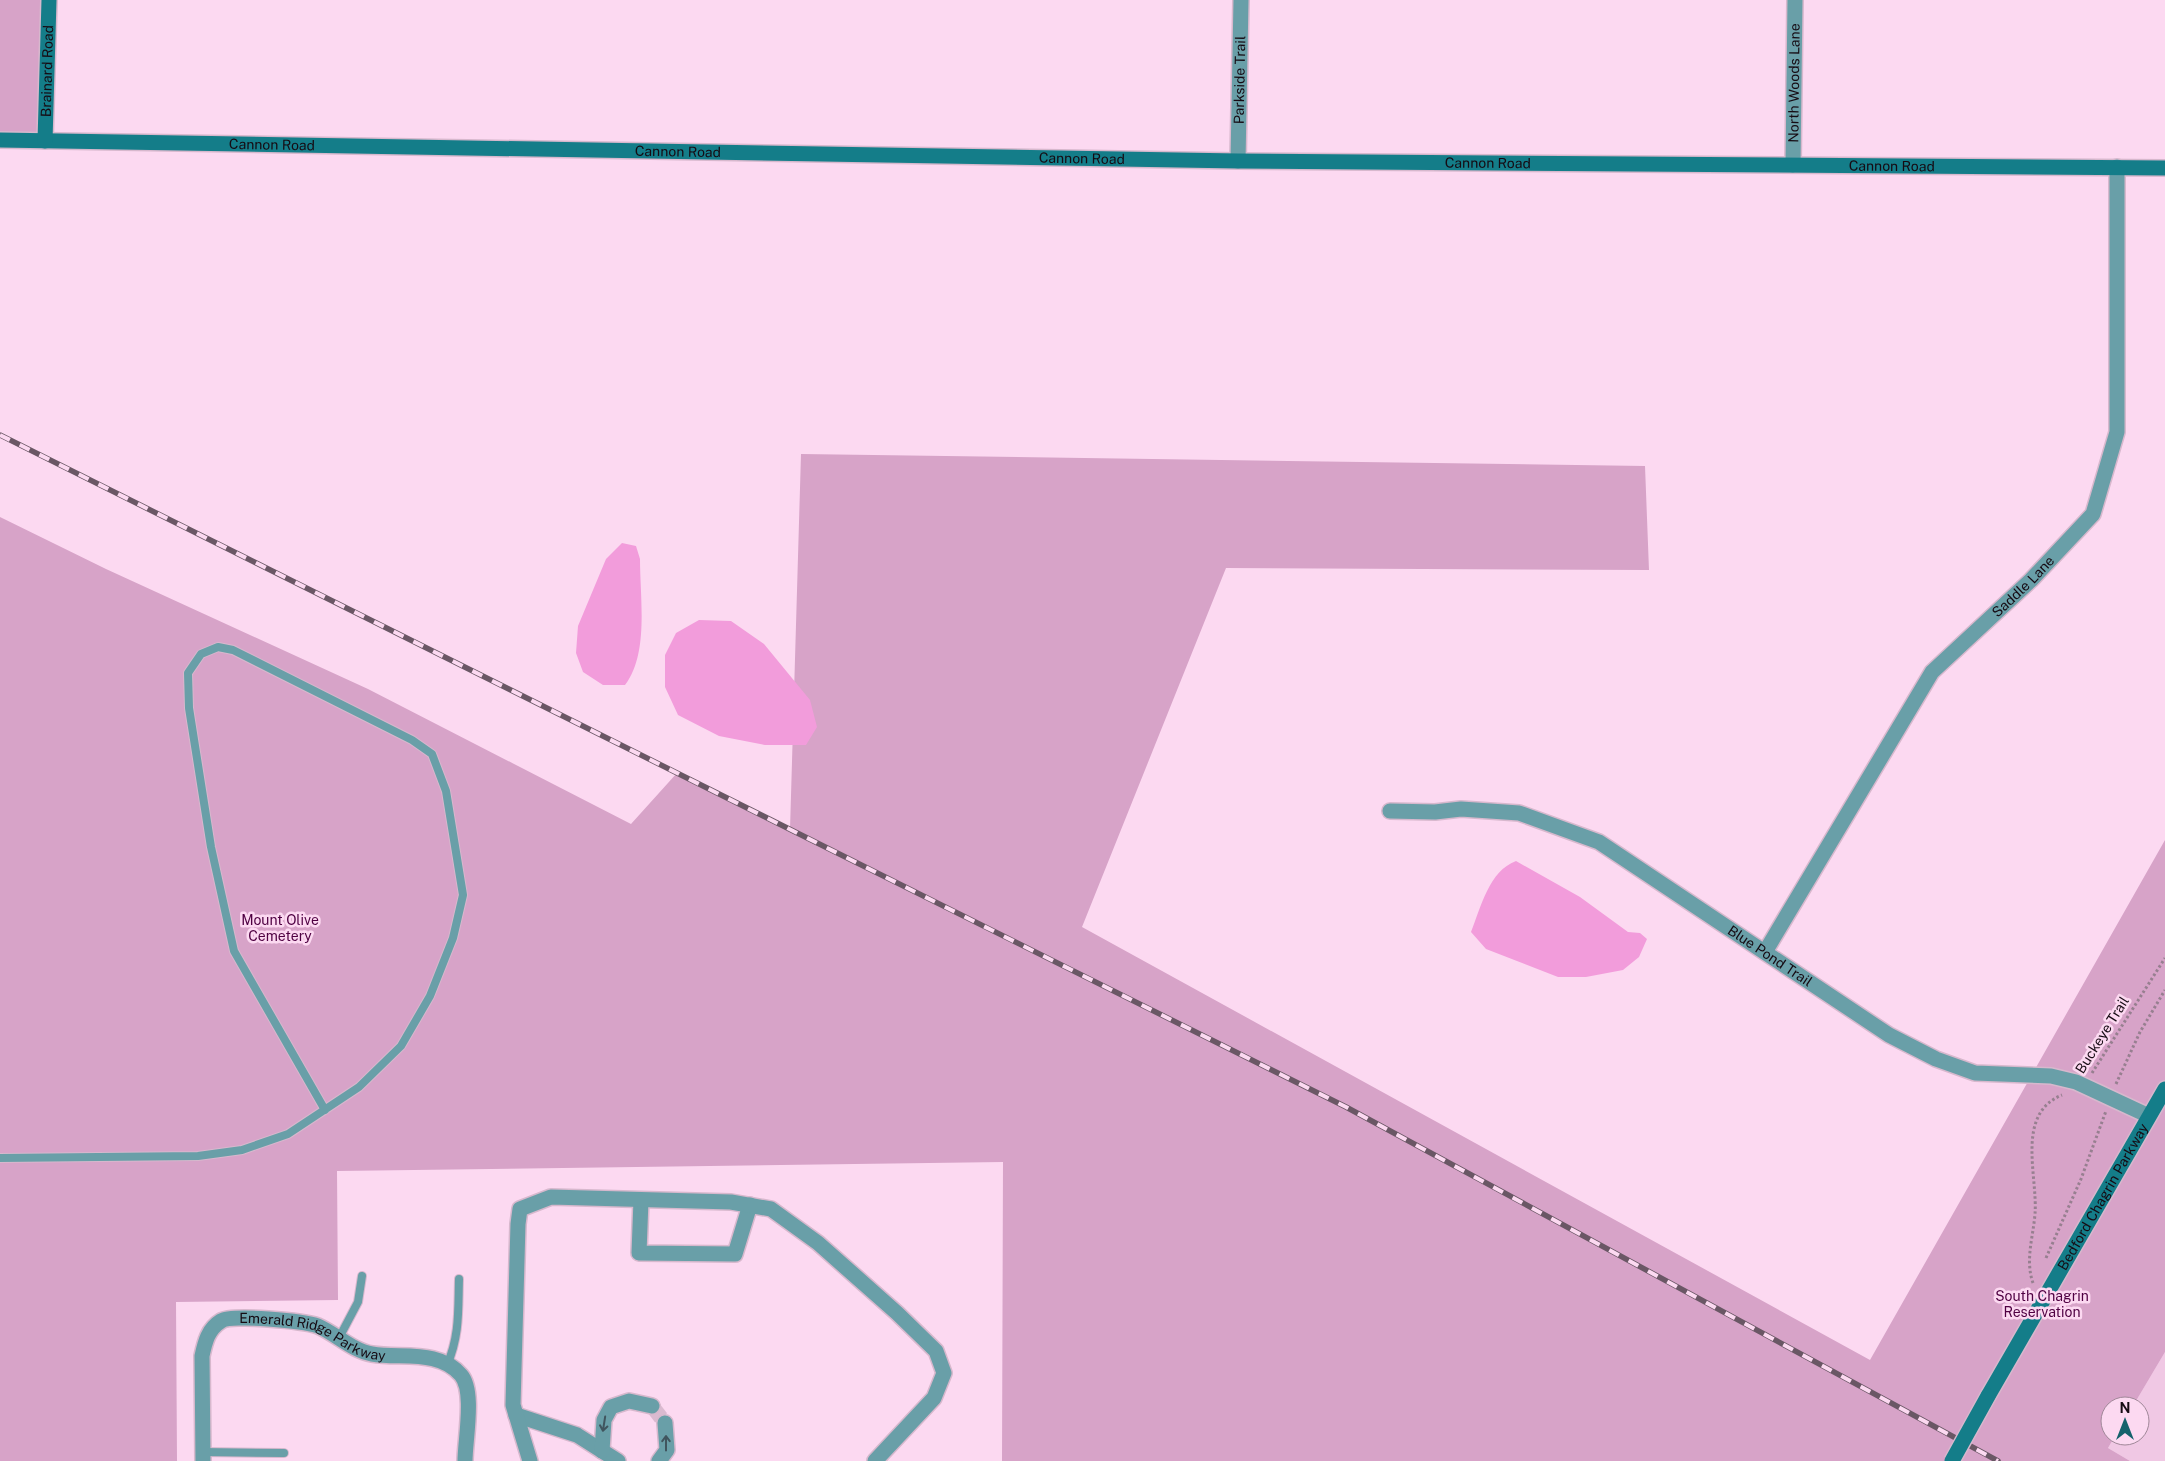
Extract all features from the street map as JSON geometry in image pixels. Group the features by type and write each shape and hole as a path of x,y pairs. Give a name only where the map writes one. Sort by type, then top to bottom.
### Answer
{"main road":[{"name":"Brainard Road","path":"44,141 49,0"},
{"name":"Cannon Road","path":"0,140 1238,160 2165,168"},
{"name":"Bedford Chagrin Parkway","path":"1952,1461 2165,1089"}],"street":[{"name":"Parkside Trail","path":"1238,160 1240,0"},
{"name":"North Woods Lane","path":"1793,165 1795,0"},
{"name":"Saddle Lane","path":"1765,952 1932,672 2031,580 2093,514 2117,432 2117,168"},
{"name":"Blue Pond Trail","path":"1390,811 1435,812 1461,809 1519,813 1599,842 1889,1035 1936,1059 1975,1073 2051,1076 2084,1086 2150,1116"},
{"path":"530,1461 513,1405 518,1224 520,1209 551,1198 731,1202 750,1205 771,1209 818,1243 898,1313 936,1351 944,1373 934,1398 875,1461"},
{"path":"641,1200 640,1253 735,1254 750,1205"},
{"name":"Emerald Ridge Parkway","path":"203,1456 202,1356 205,1340 213,1328 223,1319 290,1319 318,1326 370,1354 434,1359 447,1365 461,1376 467,1387 465,1461"},
{"path":"602,1451 604,1420 611,1407 629,1401 652,1406"},
{"path":"516,1415 577,1436 618,1461"},
{"path":"659,1461 667,1450 665,1422"}],"lane":[{"path":"0,1158 198,1156 242,1150 288,1134 325,1110 360,1087 401,1046 430,996 453,938 463,895 446,791 432,754 412,740 233,650 218,647 201,654 188,673 189,708 212,847 234,951 325,1110"},
{"path":"339,1338 358,1302 362,1276"},
{"path":"447,1365 456,1346 458,1332 459,1278"},
{"path":"203,1456 284,1453"}],"path":[{"name":"Buckeye Trail","path":"2037,1276 2033,1283 2029,1257 2035,1214 2032,1144 2037,1120 2048,1100 2084,1086 2165,958"},
{"path":"2115,1088 2140,1032 2165,990"},
{"path":"2045,1261 2081,1180 2107,1108"}],"shaded area":[{"path":"622,543 636,546 640,559 642,625 640,642 633,672 625,685 603,685 583,672 576,653 578,626 606,559"},
{"path":"699,620 731,621 764,644 810,700 817,727 806,745 765,745 719,736 678,715 665,687 665,655 676,633"},
{"path":"1516,861 1580,897 1628,932 1640,933 1647,939 1639,957 1623,970 1586,977 1558,977 1486,949 1471,932 1487,891 1493,881 1507,866"},
{"path":"2165,1352 2165,1461 2130,1461 2108,1448 2109,1446 2150,1446 2150,1396 2139,1396"}],"green space":[{"path":"0,0 49,0 45,141 0,140"},
{"path":"801,454 1645,466 1649,570 1226,568 1082,927 1870,1360 2165,840 2165,1352 2139,1396 2100,1396 2100,1446 2109,1446 2108,1448 2130,1461 1002,1461 1003,1162 337,1171 338,1300 176,1302 177,1461 0,1461 0,517 106,569 368,689 631,824 677,773 790,830"}],"tunnel":[{"path":"652,1406 665,1423"}],"railway":[{"path":"0,435 1346,1107 1998,1461"}],"park label":[{"name":"Mount Olive Cemetery","path":"280,928"},
{"name":"South Chagrin Reservation","path":"2042,1304"}]}
